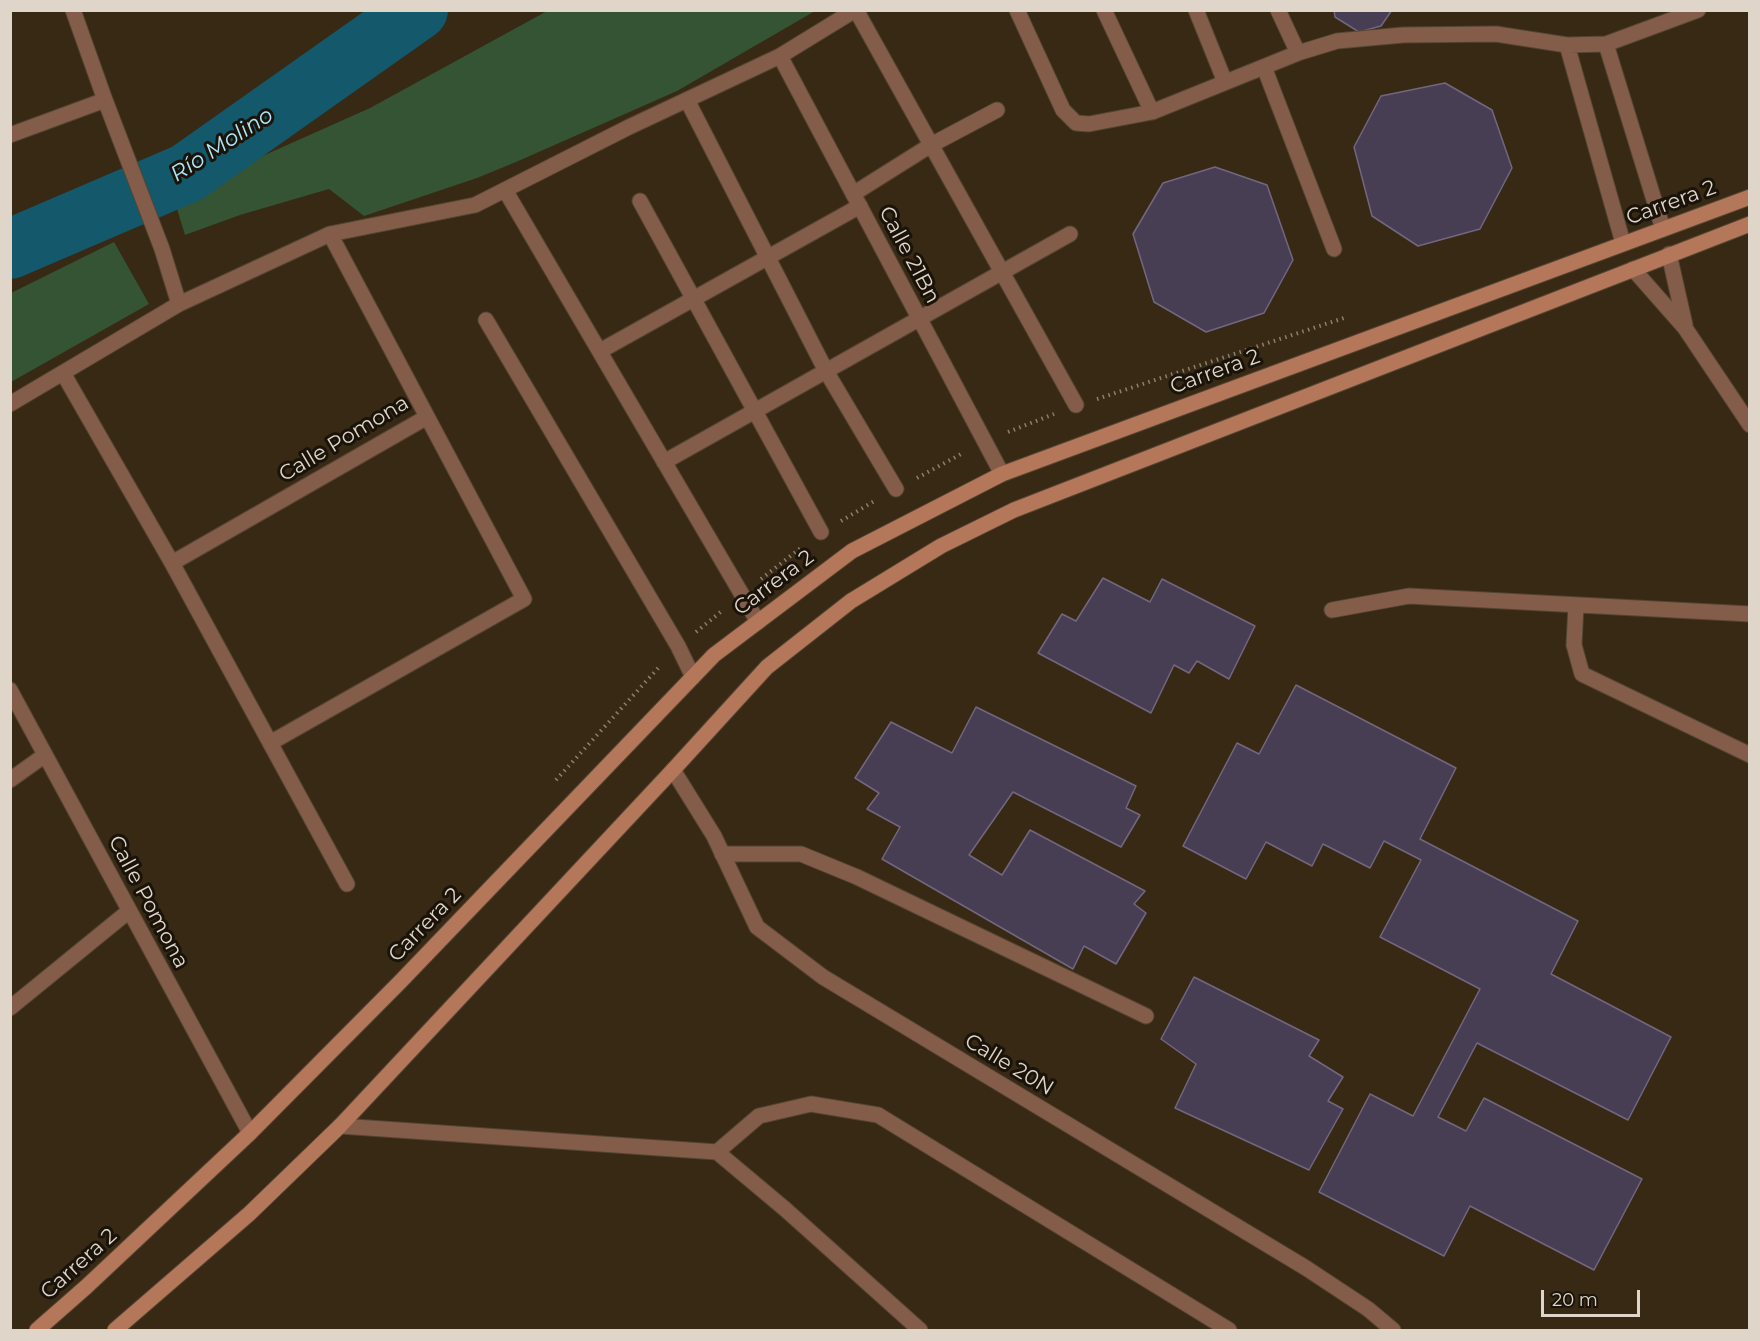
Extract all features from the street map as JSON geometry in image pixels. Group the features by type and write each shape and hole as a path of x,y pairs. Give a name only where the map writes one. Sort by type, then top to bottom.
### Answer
{"main road":[{"name":"Carrera 2","path":"37,1330 250,1133 400,982 714,655 852,551 1002,474 1749,197"},
{"path":"115,1330 249,1214 340,1126 673,770 766,667 851,601 941,546 1014,510 1749,224"}],"street":[{"path":"74,10 105,100 162,249 179,304"},
{"path":"10,404 179,304 330,234 475,205 780,56 855,10 1076,405"},
{"path":"1017,10 1063,110 1076,123 1089,124 1152,112 1298,53 1337,41 1402,35 1496,34 1567,45 1606,44 1698,10"},
{"path":"1104,10 1152,112"},
{"path":"1196,10 1225,82"},
{"path":"1278,10 1298,53"},
{"path":"1606,44 1663,229"},
{"path":"1567,45 1623,243"},
{"name":"Calle 21Bn","path":"780,56 1002,474"},
{"path":"1264,67 1334,249"},
{"path":"10,135 105,100"},
{"path":"687,100 826,371 896,489"},
{"path":"600,351 768,258 856,200 931,145 997,110"},
{"path":"505,190 758,622"},
{"path":"640,201 821,532"},
{"name":"Calle Pomona","path":"172,563 427,417 330,234"},
{"path":"664,462 1070,234"},
{"path":"1669,254 1685,328"},
{"path":"1633,269 1685,328 1749,425"},
{"path":"486,320 678,646 693,677"},
{"path":"63,373 172,563 347,884"},
{"path":"270,743 524,599 427,417"},
{"path":"1332,610 1409,596 1749,614"},
{"path":"1576,605 1574,645 1582,674 1749,755"},
{"name":"Calle Pomona","path":"10,690 250,1133"},
{"path":"10,780 45,755"},
{"name":"Calle 20N","path":"673,770 714,836 757,927 823,977 1306,1268 1368,1309 1393,1330"},
{"path":"722,854 801,854 858,877 1146,1016"},
{"path":"10,1008 129,911"},
{"path":"717,1152 759,1116 812,1104 878,1115 1228,1330"},
{"path":"340,1126 717,1152 785,1209 920,1330"}],"green space":[{"path":"549,10 815,11 677,91 477,178 364,216 329,189 240,215 185,235 173,196 370,108"},
{"path":"114,242 149,304 11,382 11,293"}],"building":[{"path":"1334,10 1392,10 1381,26 1359,32 1335,17"},
{"path":"1445,83 1492,110 1512,168 1480,229 1418,246 1372,216 1354,147 1381,96"},
{"path":"1215,167 1267,185 1293,260 1264,313 1206,332 1154,302 1133,234 1163,183"},
{"path":"1103,578 1150,602 1162,579 1255,626 1229,679 1197,661 1189,673 1174,665 1151,713 1038,653 1062,614 1076,621"},
{"path":"1296,685 1456,768 1420,839 1578,921 1551,974 1671,1037 1628,1120 1477,1043 1438,1117 1466,1131 1484,1098 1642,1179 1594,1270 1470,1206 1444,1256 1319,1192 1370,1094 1413,1116 1480,989 1380,937 1421,860 1384,841 1370,868 1323,844 1312,866 1266,842 1246,879 1183,846 1237,743 1259,754"},
{"path":"976,707 1136,786 1126,808 1140,815 1121,847 1013,792 969,855 1002,875 1030,830 1145,891 1134,904 1146,913 1116,964 1084,946 1073,969 882,859 900,827 867,809 879,793 855,778 891,722 952,753"},
{"path":"1194,977 1319,1040 1309,1056 1343,1077 1328,1101 1343,1109 1309,1170 1175,1108 1196,1064 1161,1039"}],"waterway":[{"name":"Río Molino","path":"10,249 187,173 418,10"}]}
